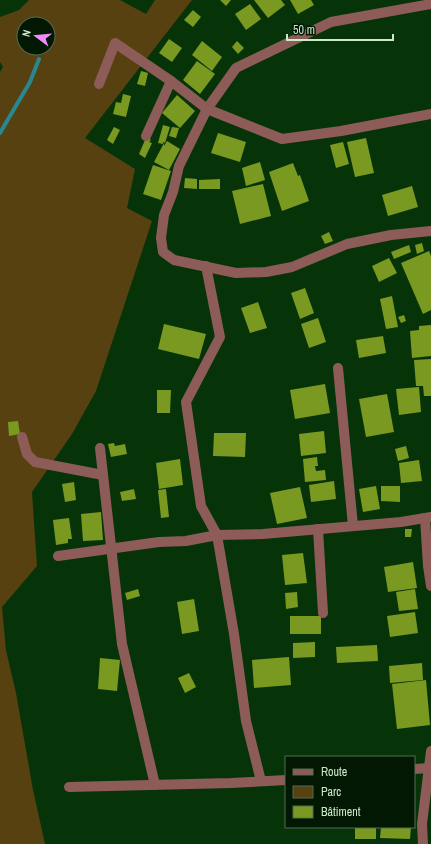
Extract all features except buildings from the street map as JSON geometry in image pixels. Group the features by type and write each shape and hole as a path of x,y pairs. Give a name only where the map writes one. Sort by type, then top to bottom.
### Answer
{"street":[{"path":"431,4 331,22 236,68 207,109 179,166 173,192 164,215 161,238 163,252 174,260 236,273 266,272 292,267 347,244 391,235 431,231"},
{"path":"99,84 115,43 171,81 207,109 282,139 341,131 431,114"},
{"path":"146,136 171,81"},
{"path":"206,266 220,338 186,402 201,506 217,535 234,634 246,721 261,782"},
{"path":"338,368 353,526"},
{"path":"22,437 27,454 35,462 103,475"},
{"path":"100,448 122,644 155,785"},
{"path":"58,556 159,542 186,541 217,535 262,534 401,522 428,518 428,566 431,586"},
{"path":"318,529 323,613"},
{"path":"423,844 422,824 431,751"},
{"path":"415,769 430,768"},
{"path":"69,787 285,780"}],"green space":[{"path":"29,0 120,0 146,14 155,0 192,0 85,138 135,169 127,208 152,221 96,391 72,434 32,492 37,566 2,607 6,650 16,693 33,790 45,844 0,844 0,72 3,67 0,62 0,17 19,10"}],"waterway":[{"path":"0,133 30,82 39,59"}]}
